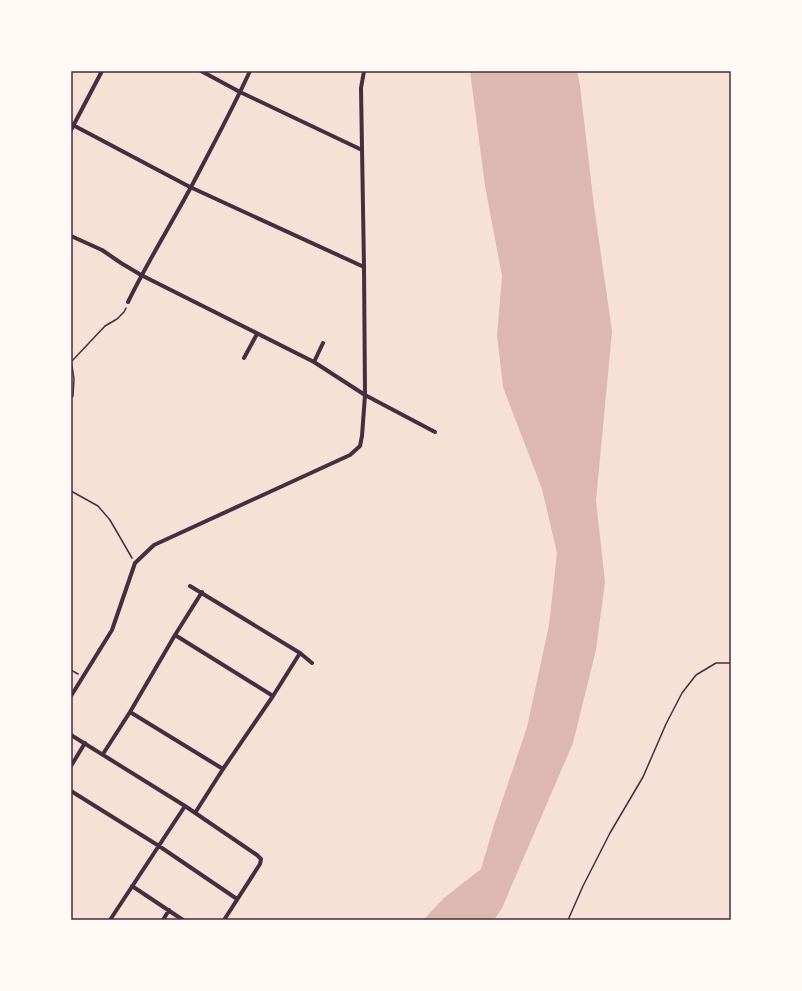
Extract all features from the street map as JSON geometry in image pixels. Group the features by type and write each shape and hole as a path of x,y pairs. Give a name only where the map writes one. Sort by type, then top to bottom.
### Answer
{"street":[{"path":"71,130 72,125 102,71"},
{"path":"202,71 240,92 362,150"},
{"path":"128,302 141,275 190,188 250,71"},
{"path":"71,696 112,630 135,563 154,545 350,455 360,446 365,395 361,88 364,71"},
{"path":"72,125 190,188 364,267"},
{"path":"71,236 102,250 120,263 141,275 314,362 365,395 435,432"},
{"path":"244,358 257,334"},
{"path":"314,362 323,343"},
{"path":"190,586 300,653 312,663"},
{"path":"103,754 202,592"},
{"path":"175,635 273,696"},
{"path":"195,813 300,653"},
{"path":"130,712 223,769"},
{"path":"71,735 185,806 261,859 260,864 224,920"},
{"path":"71,766 85,743"},
{"path":"71,792 159,846 237,899"},
{"path":"110,920 185,806"},
{"path":"132,886 183,920"},
{"path":"163,920 169,910"}],"path":[{"path":"71,398 73,396 74,379 71,360 104,326 117,319 124,312 128,302"},
{"path":"71,491 98,506 110,520 135,563"},
{"path":"568,920 583,886 610,833 643,777 666,724 682,694 696,675 716,663 731,663"}],"shaded area":[{"path":"470,71 577,71 612,331 596,501 605,582 596,650 573,743 502,908 494,920 423,920 444,898 481,869 527,727 549,625 557,553 542,489 503,387 497,335 502,276 485,186"}]}
